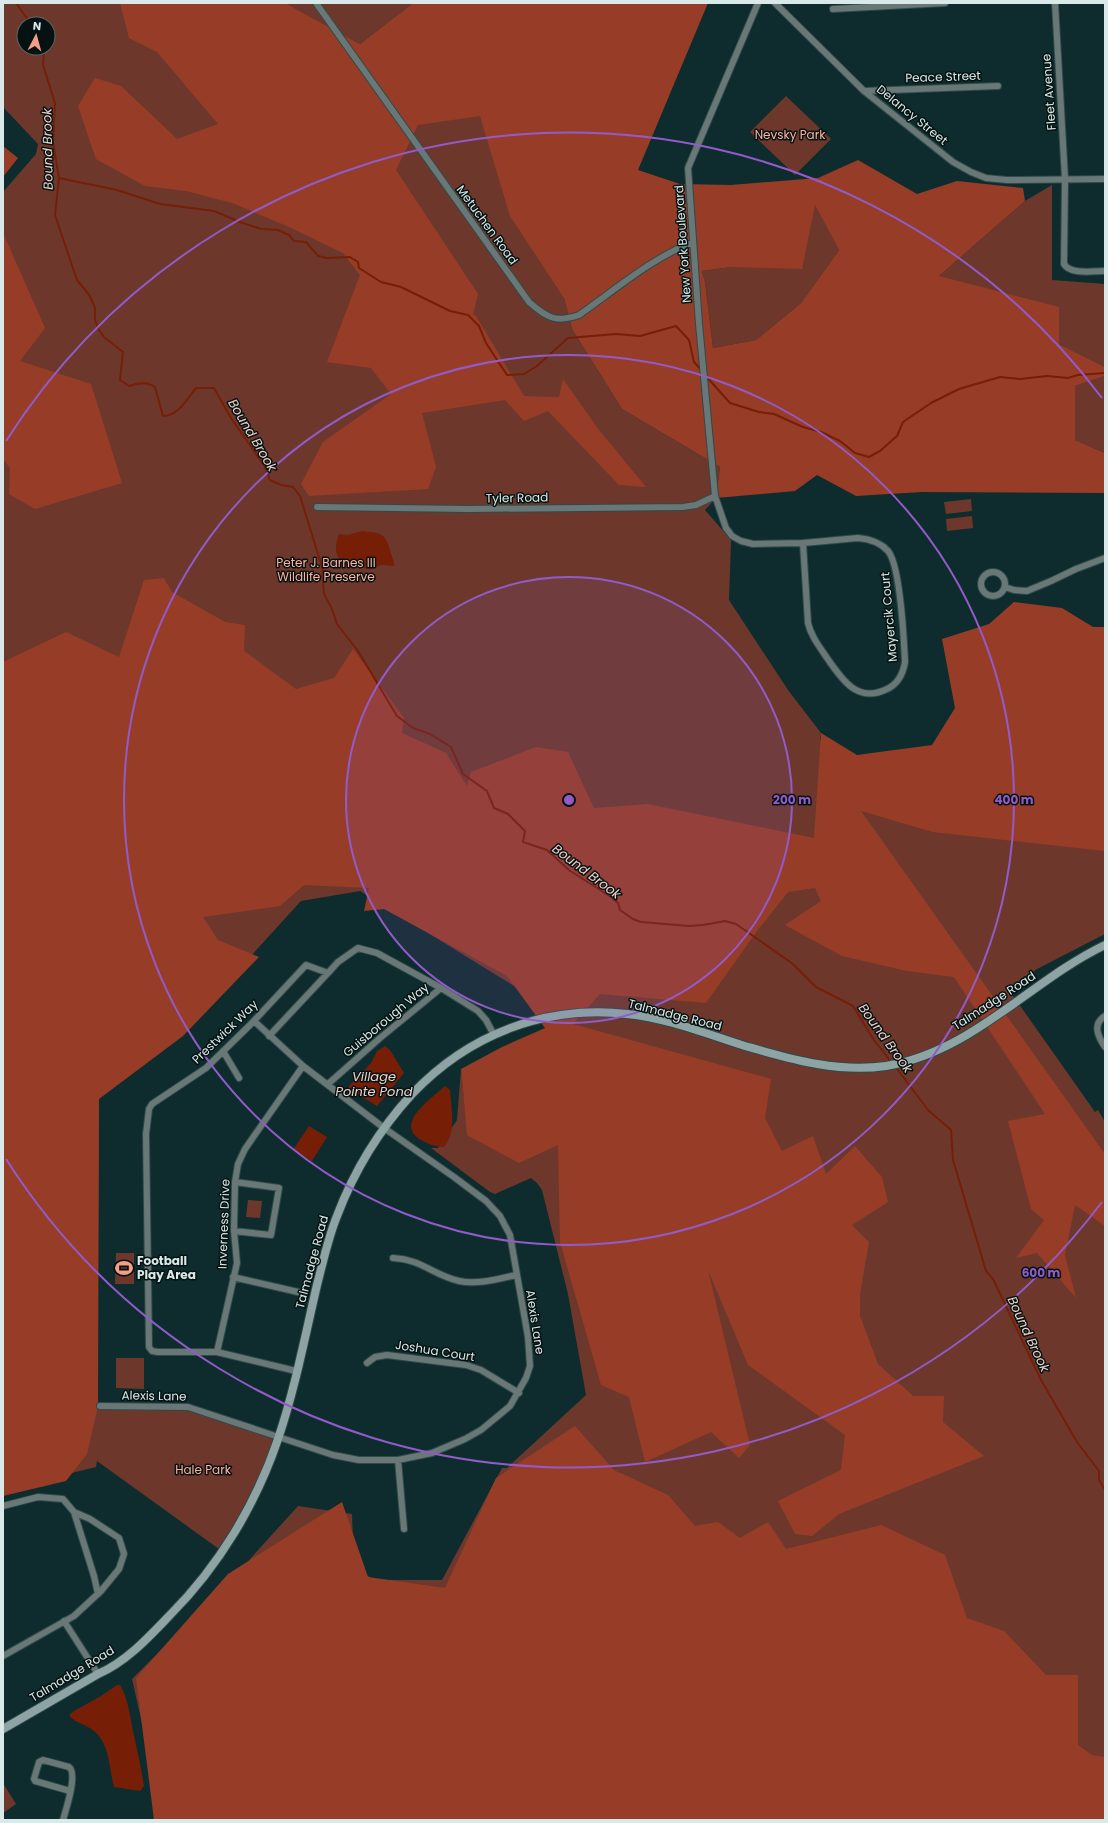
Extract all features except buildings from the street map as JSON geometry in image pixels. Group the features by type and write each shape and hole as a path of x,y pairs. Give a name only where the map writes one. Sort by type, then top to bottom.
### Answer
{"street":[{"name":"Metuchen Road","path":"316,3 529,302 541,313 551,318 567,319 579,315 675,249 694,242"},
{"name":"New York Boulevard","path":"715,496 688,168 758,3"},
{"name":"Delancy Street","path":"775,3 864,91 953,162 971,172 986,178 1065,180 1105,179"},
{"path":"833,9 945,3"},
{"name":"Fleet Avenue","path":"1055,3 1065,180 1064,264 1068,269 1105,271"},
{"name":"Peace Street","path":"864,91 998,86"},
{"name":"Tyler Road","path":"317,507 469,509 683,506 696,505 715,496"},
{"name":"Mayercik Court","path":"715,496 726,528 732,536 741,541 753,544 803,543 864,538 877,542 889,552 896,568 905,662 903,671 893,686 878,693 859,691 851,688 840,676 817,644 810,631 808,622 803,543"},
{"path":"1005,588 1027,591 1105,558"},
{"name":"Talmadge Road","path":"3,1729 109,1669 135,1649 180,1606 203,1578 222,1551 246,1512 268,1465 279,1436 327,1244 336,1217 361,1164 384,1128 412,1094 429,1078 460,1054 494,1035 532,1020 554,1015 601,1013 629,1014 682,1027 798,1061 822,1065 863,1068 885,1066 929,1054 944,1048 969,1034 1086,954 1105,945"},
{"path":"269,1036 338,962 358,948 377,953 441,988 478,1011 486,1020 494,1035"},
{"name":"Prestwick Way","path":"296,1371 217,1352 158,1352 152,1351 149,1347 146,1134 149,1109 152,1104 206,1068 254,1021 306,965 328,973"},
{"name":"Guisborough Way","path":"328,1084 380,1038 441,988"},
{"path":"1105,1016 1101,1019 1097,1028 1099,1038 1105,1047"},
{"name":"Alexis Lane","path":"100,1406 188,1407 333,1455 359,1460 398,1460 432,1453 465,1439 496,1419 510,1406 519,1393 530,1366 530,1352 510,1235 500,1216 486,1202 454,1177 384,1128 328,1084 302,1066 254,1021"},
{"path":"223,1051 240,1078"},
{"name":"Inverness Drive","path":"217,1352 237,1263 234,1231 238,1164 245,1149 302,1066"},
{"path":"234,1231 271,1235 279,1188 236,1182"},
{"path":"393,1258 416,1261 444,1276 459,1281 483,1281 516,1275"},
{"path":"233,1277 298,1292"},
{"name":"Joshua Court","path":"367,1363 375,1357 387,1355 466,1365 481,1370 519,1393"},
{"path":"398,1460 404,1530"},
{"path":"3,1506 38,1497 63,1499 74,1512 94,1576 98,1594"},
{"path":"3,1656 74,1616 98,1594 120,1569 124,1554 119,1538 90,1519 74,1512"},
{"path":"64,1621 98,1674"},
{"path":"63,1820 70,1791 73,1775 72,1769 43,1760 39,1762 34,1779 35,1782 70,1791"}],"green space":[{"name":"Peter J. Barnes III Wildlife Preserve","path":"3,3 413,3 360,44 288,5 371,111 512,12 564,298 572,329 622,409 720,467 716,498 705,510 731,540 729,600 788,690 821,733 820,739 876,815 1105,649 1105,934 1037,969 1009,990 1095,1112 1098,1110 1105,1122 1105,1820 163,1816 132,1679 231,1580 298,1506 352,1514 354,1567 374,1580 442,1580 502,1468 507,1468 586,1395 568,1294 542,1190 531,1178 495,1194 490,1192 431,1148 438,1148 457,1120 461,1069 465,1109 574,1023 360,891 301,901 179,1035 99,1095 97,1408 98,1406 177,1406 279,1436 239,1518 219,1549 97,1461 96,1467 3,1490 3,192 36,154 38,144 3,107"},
{"name":"Nevsky Park","path":"786,96 831,139 795,175 750,132"},
{"path":"1052,185 1052,280 1105,284 1105,367 1059,344 939,276 1025,201"},
{"path":"815,204 839,250 801,303 756,340 713,348 705,282 702,271 732,267"},
{"path":"1105,376 1105,453 1075,440 1075,386"},
{"path":"971,499 972,511 946,514 944,502"},
{"path":"972,516 973,528 947,531 946,519"},
{"path":"248,1200 262,1201 260,1218 246,1217"},
{"name":"Football Play Area","path":"116,1253 134,1253 134,1284 115,1284"},
{"path":"116,1358 144,1358 144,1389 116,1388"},
{"path":"3,1783 16,1804 3,1813"}],"shaded area":[{"path":"120,3 285,3 360,44 413,3 708,3 638,170 680,184 731,185 818,178 858,160 917,194 957,181 1023,188 1025,201 939,276 1059,307 1059,344 1105,367 1105,376 1075,386 1075,440 1105,453 1105,493 922,492 856,496 817,475 795,491 716,498 720,467 622,409 572,329 564,298 510,216 480,116 418,125 396,170 478,294 473,314 476,316 524,396 559,397 563,379 599,430 646,487 619,485 548,411 524,421 505,400 422,413 436,467 428,489 309,496 301,484 323,442 391,394 371,368 327,362 360,275 343,253 289,227 232,203 186,191 145,186 96,159 78,106 95,78 121,86 177,139 218,124 157,52 129,38","holes":["815,205 839,250 801,303 756,340 713,348 705,282 702,271 732,267 802,269"]},
{"path":"3,146 18,158 3,177"},
{"path":"3,233 45,328 20,361 91,384 122,483 35,509 9,494 10,468 3,459"},
{"path":"164,578 172,592 225,622 245,625 244,651 296,689 334,678 353,649 404,718 402,733 446,753 467,786 471,772 536,747 568,752 594,808 648,804 814,838 821,733 857,755 932,745 955,708 942,639 989,624 1014,602 1062,608 1093,627 1105,627 1105,851 933,832 861,811 1105,1154 1105,1226 1075,1205 1065,1255 1076,1298 1037,1253 1016,1258 1044,1220 1031,1209 1008,1121 1045,1114 954,977 907,971 842,956 785,925 821,901 815,888 788,892 757,931 706,1003 600,994 573,1024 771,1079 765,1118 782,1151 813,1136 826,1174 855,1146 882,1177 888,1202 852,1225 869,1242 860,1294 860,1316 878,1364 913,1396 944,1396 943,1422 984,1456 839,1514 812,1536 795,1534 778,1501 841,1470 845,1435 748,1365 708,1270 750,1445 739,1458 711,1432 645,1462 629,1397 601,1385 560,1242 558,1145 519,1163 467,1135 461,1069 502,1047 545,1028 507,976 384,909 364,911 369,888 304,885 280,906 203,917 218,940 259,957 183,1036 99,1099 98,1406 87,1454 66,1481 3,1496 3,660 5,661 66,632 119,657 144,580"},
{"path":"575,1426 614,1470 668,1495 695,1526 718,1522 740,1538 768,1522 786,1549 881,1525 945,1555 967,1618 1004,1631 1046,1675 1078,1675 1078,1745 1092,1755 1105,1757 1105,1820 154,1820 136,1678 228,1574 342,1502 368,1577 445,1588 496,1478"}],"water":[{"path":"362,531 381,534 384,537 388,544 394,566 381,565 371,569 343,565 336,550 336,543 339,534 348,535"},
{"name":"Village Pointe Pond","path":"385,1046 390,1050 404,1073 377,1106 349,1089 349,1086 371,1063 377,1051"},
{"path":"445,1086 450,1090 452,1127 451,1134 444,1147 432,1145 421,1140 413,1134 411,1126 413,1119 424,1104"},
{"path":"309,1126 327,1137 312,1161 293,1150"},
{"path":"117,1685 120,1685 123,1690 128,1707 144,1786 140,1791 114,1787 106,1749 99,1736 88,1727 70,1717 70,1714 74,1711"}],"waterway":[{"name":"Bound Brook","path":"16,3 25,16"},
{"name":"Bound Brook","path":"44,56 43,65 55,103 53,143 59,178 55,215 77,280 90,296 95,308 95,320 99,330 104,337 123,352 120,380 129,386 142,383 155,387 163,416 178,410 196,388 214,388 231,418 265,467 270,480 281,485 293,487 300,496 322,567 324,594 332,609 337,624 358,651 397,716 413,728 430,734 451,747 463,774 487,791 494,808 508,814 525,831 523,842 547,850 569,870 611,897 618,903 620,910 633,919 641,922 689,926 725,921 736,924 793,964 816,987 853,1006 874,1040 892,1063"},
{"path":"59,178 117,190 160,204 214,211 261,229 278,230 289,235 294,241 306,242 318,256 327,258 350,257 358,262 359,268 381,282 401,287 450,311 468,315 479,326 486,343 507,375 524,374 537,366 568,338 616,334 640,336 676,326 689,340 694,362 701,370"},
{"path":"705,375 730,403 759,412 774,414 803,427 821,432 840,441 855,453 869,457 880,451 897,436 903,422 931,403 959,389 1000,377 1020,379 1047,376 1068,378 1078,375 1105,373"},
{"name":"Bound Brook","path":"895,1066 928,1110 951,1130 953,1160 986,1271 993,1279 1041,1380 1077,1442 1099,1471 1099,1480 1105,1490"}],"place":[{"name":"Football Play Area","path":"124,1268"}],"park label":[{"name":"Hale Park","path":"203,1470"}]}
